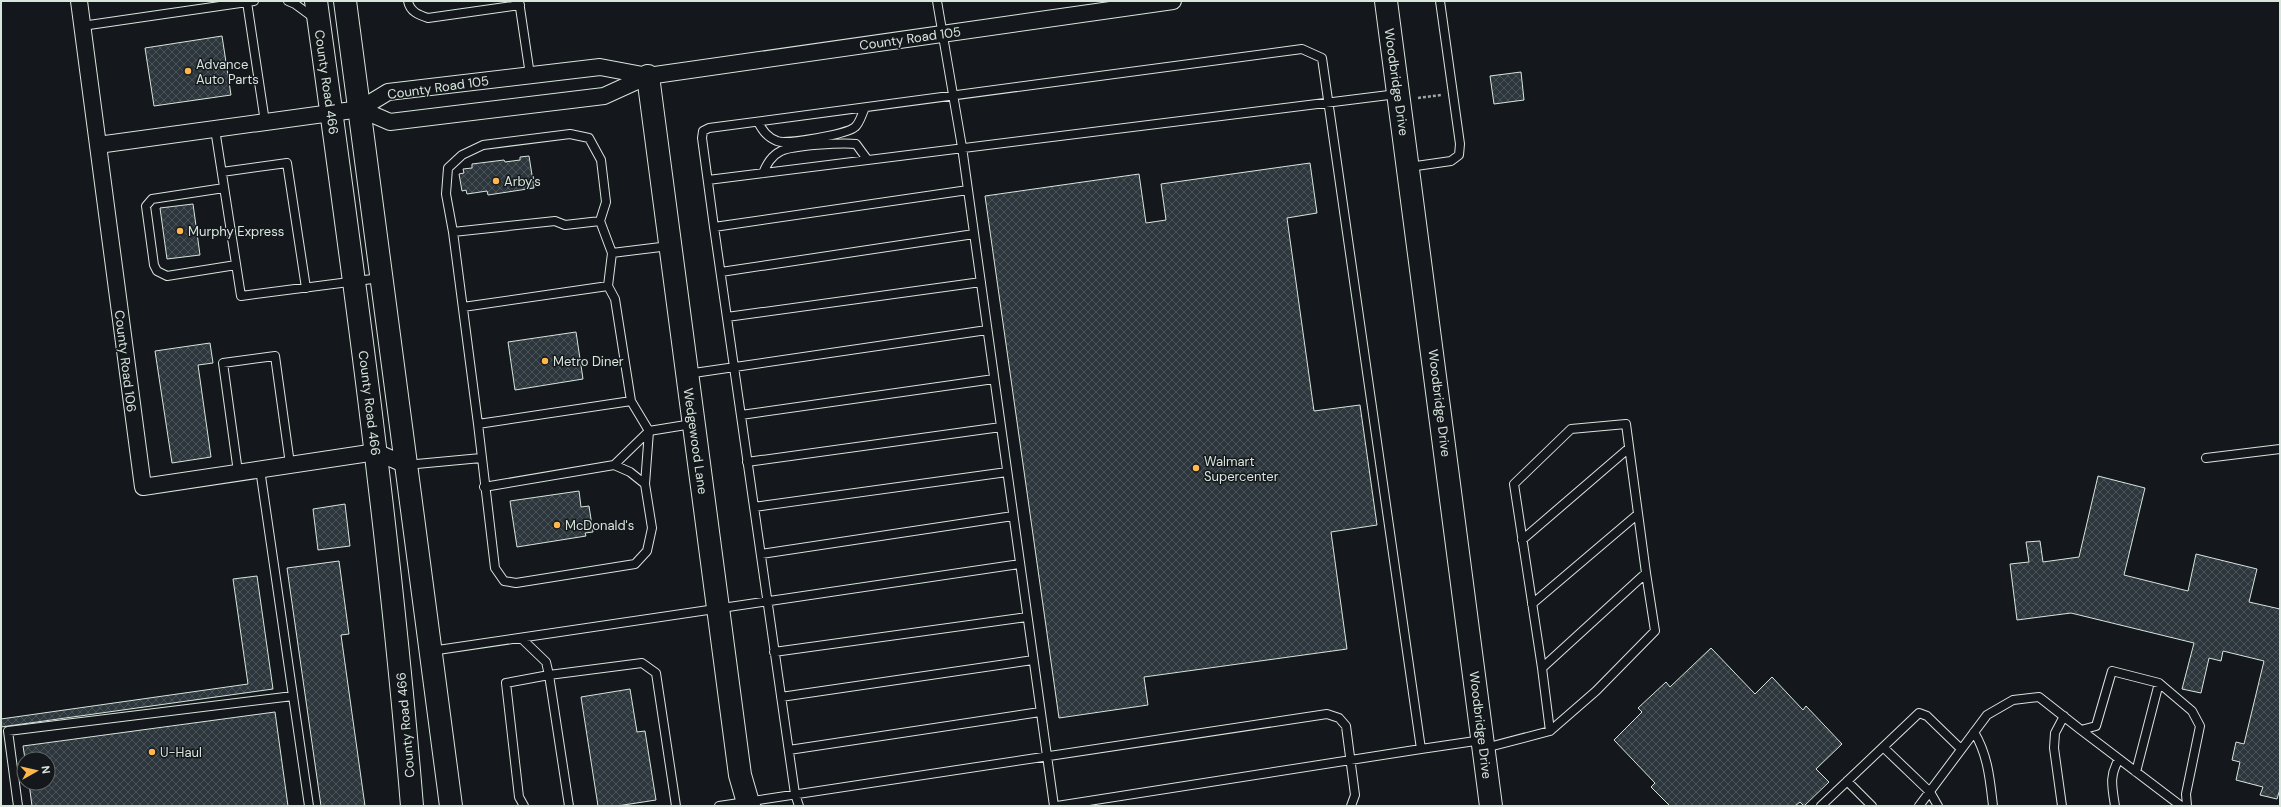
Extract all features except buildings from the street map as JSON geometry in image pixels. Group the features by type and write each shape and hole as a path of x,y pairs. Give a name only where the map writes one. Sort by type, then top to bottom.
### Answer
{"main road":[{"name":"County Road 466","path":"316,1 376,452 400,657 412,806"},
{"path":"345,1 451,806"},
{"name":"Woodbridge Drive","path":"1386,1 1409,167 1491,806"},
{"name":"Wedgewood Lane","path":"648,76 740,775 748,804"}],"street":[{"name":"County Road 106","path":"79,1 143,487 376,452"},
{"name":"County Road 105","path":"360,108 390,122 604,96 648,76 1173,1"},
{"name":"County Road 105","path":"360,108 388,92 600,67 648,76"},
{"path":"98,145 360,108"},
{"path":"376,452 406,465"}],"lane":[{"path":"288,1 308,12 319,23"},
{"path":"408,1 410,8 419,15 428,18 520,3 530,75"},
{"path":"937,1 962,147 1054,806"},
{"path":"1409,167 1451,161 1459,155 1460,144 1440,1"},
{"path":"82,26 251,2 265,122"},
{"path":"799,806 795,794 774,652 714,227 702,138 703,131 708,128 1302,49 1322,58 1421,749"},
{"path":"708,180 1399,93"},
{"path":"758,122 766,135 778,142 794,141 846,132 856,127 865,108"},
{"path":"215,129 241,296 382,278"},
{"path":"570,134 589,138 600,160 606,202 600,221 612,253 608,286 615,299 631,400 649,431 645,484 652,528 647,551 635,564 516,584 504,581 495,568 463,307 453,232 446,194 448,168 462,155 482,145 570,134"},
{"path":"763,173 770,160 781,151 795,149 846,143 856,144 867,160"},
{"path":"222,172 287,163 306,288"},
{"path":"224,188 152,199 146,206 154,265 157,271 167,276 236,265"},
{"path":"714,227 968,190"},
{"path":"453,232 555,221 565,225 600,221"},
{"path":"721,272 974,234"},
{"path":"612,253 670,246"},
{"path":"727,317 981,282"},
{"path":"463,307 608,286"},
{"path":"687,374 988,330"},
{"path":"238,472 223,363 275,356 290,464"},
{"path":"741,414 994,379"},
{"path":"478,424 631,400"},
{"path":"614,466 649,431 694,424"},
{"path":"1057,806 1421,749 1484,744 1550,731 1596,690 1655,631 1626,424 1571,429 1514,484 1550,731"},
{"path":"747,462 1001,427"},
{"path":"1522,540 1629,448"},
{"path":"2206,458 2280,448"},
{"path":"406,465 481,458"},
{"path":"484,487 614,466 630,472 645,484"},
{"path":"260,469 309,806"},
{"path":"754,507 1007,472"},
{"path":"1532,604 1638,514"},
{"path":"761,554 1013,516"},
{"path":"430,651 1020,564"},
{"path":"1542,668 1646,572"},
{"path":"774,652 1027,617"},
{"path":"521,638 546,662 569,806"},
{"path":"781,697 1033,660"},
{"path":"524,806 519,797 506,683 549,675 642,662 656,672 676,806"},
{"path":"2081,730 2096,726 2112,671 2159,683 2192,711 2200,726 2186,794 2186,806"},
{"path":"2136,772 2159,683"},
{"path":"18,806 8,731 293,696"},
{"path":"1919,806 1974,732 1988,716 2013,700 2039,697 2181,806"},
{"path":"789,750 1040,712"},
{"path":"1821,806 1919,713 1927,716 1961,749"},
{"path":"718,806 748,804 795,794 1327,714 1338,718 1346,726 1352,760 1355,795 1351,806"},
{"path":"2062,806 2054,748 2055,733 2064,716"},
{"path":"1974,732 1983,746 1987,759 1993,806"},
{"path":"1883,747 1930,792 1938,806"},
{"path":"2115,806 2111,779 2112,770 2119,758"},
{"path":"1847,781 1872,806"}],"path":[{"path":"1399,93 1411,99 1443,94"}],"place":[{"name":"Advance Auto Parts","path":"188,71"},
{"name":"Arby's","path":"496,181"},
{"name":"Murphy Express","path":"180,231"},
{"name":"Metro Diner","path":"545,361"},
{"name":"Walmart Supercenter","path":"1196,468"},
{"name":"McDonald's","path":"557,525"},
{"name":"U-Haul","path":"152,752"}]}
